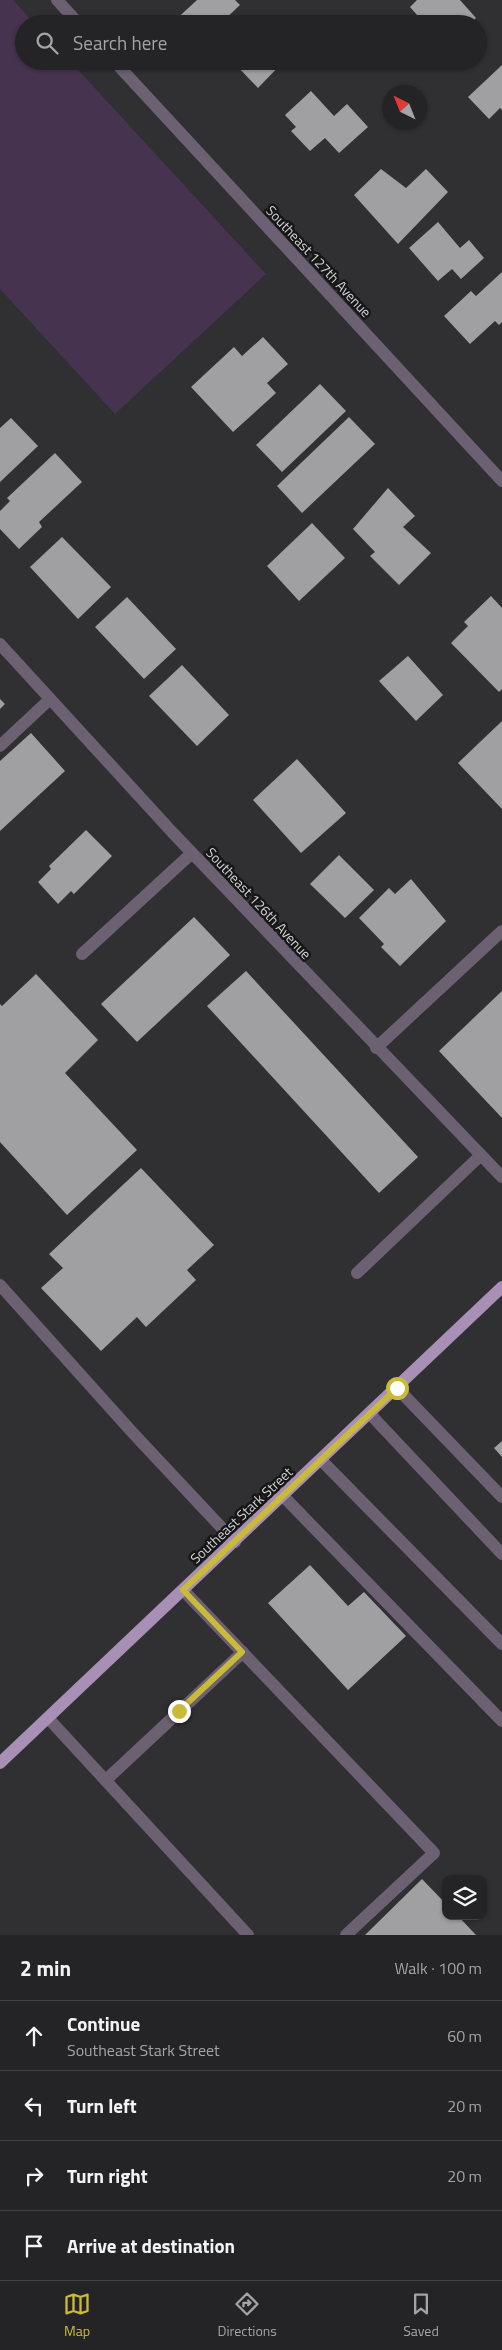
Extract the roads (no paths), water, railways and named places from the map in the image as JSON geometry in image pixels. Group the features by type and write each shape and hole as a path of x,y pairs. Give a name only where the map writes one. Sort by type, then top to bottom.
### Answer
{"main road":[{"name":"Southeast Stark Street","path":"0,1763 502,1288"}],"street":[{"path":"57,0 71,15"},
{"name":"Southeast 127th Avenue","path":"122,70 502,481"},
{"name":"Southeast 126th Avenue","path":"0,644 192,854 376,1048 502,1177"},
{"path":"0,746 50,699"},
{"path":"82,954 192,854"},
{"path":"376,1048 502,931"},
{"path":"357,1273 481,1155"},
{"path":"0,1285 132,1432 235,1542"},
{"path":"397,1388 502,1497"},
{"path":"370,1414 502,1554"},
{"path":"321,1460 502,1644"},
{"path":"283,1496 502,1721"},
{"path":"183,1590 434,1853 346,1935"},
{"path":"106,1780 242,1652"},
{"path":"48,1718 248,1935"}]}
